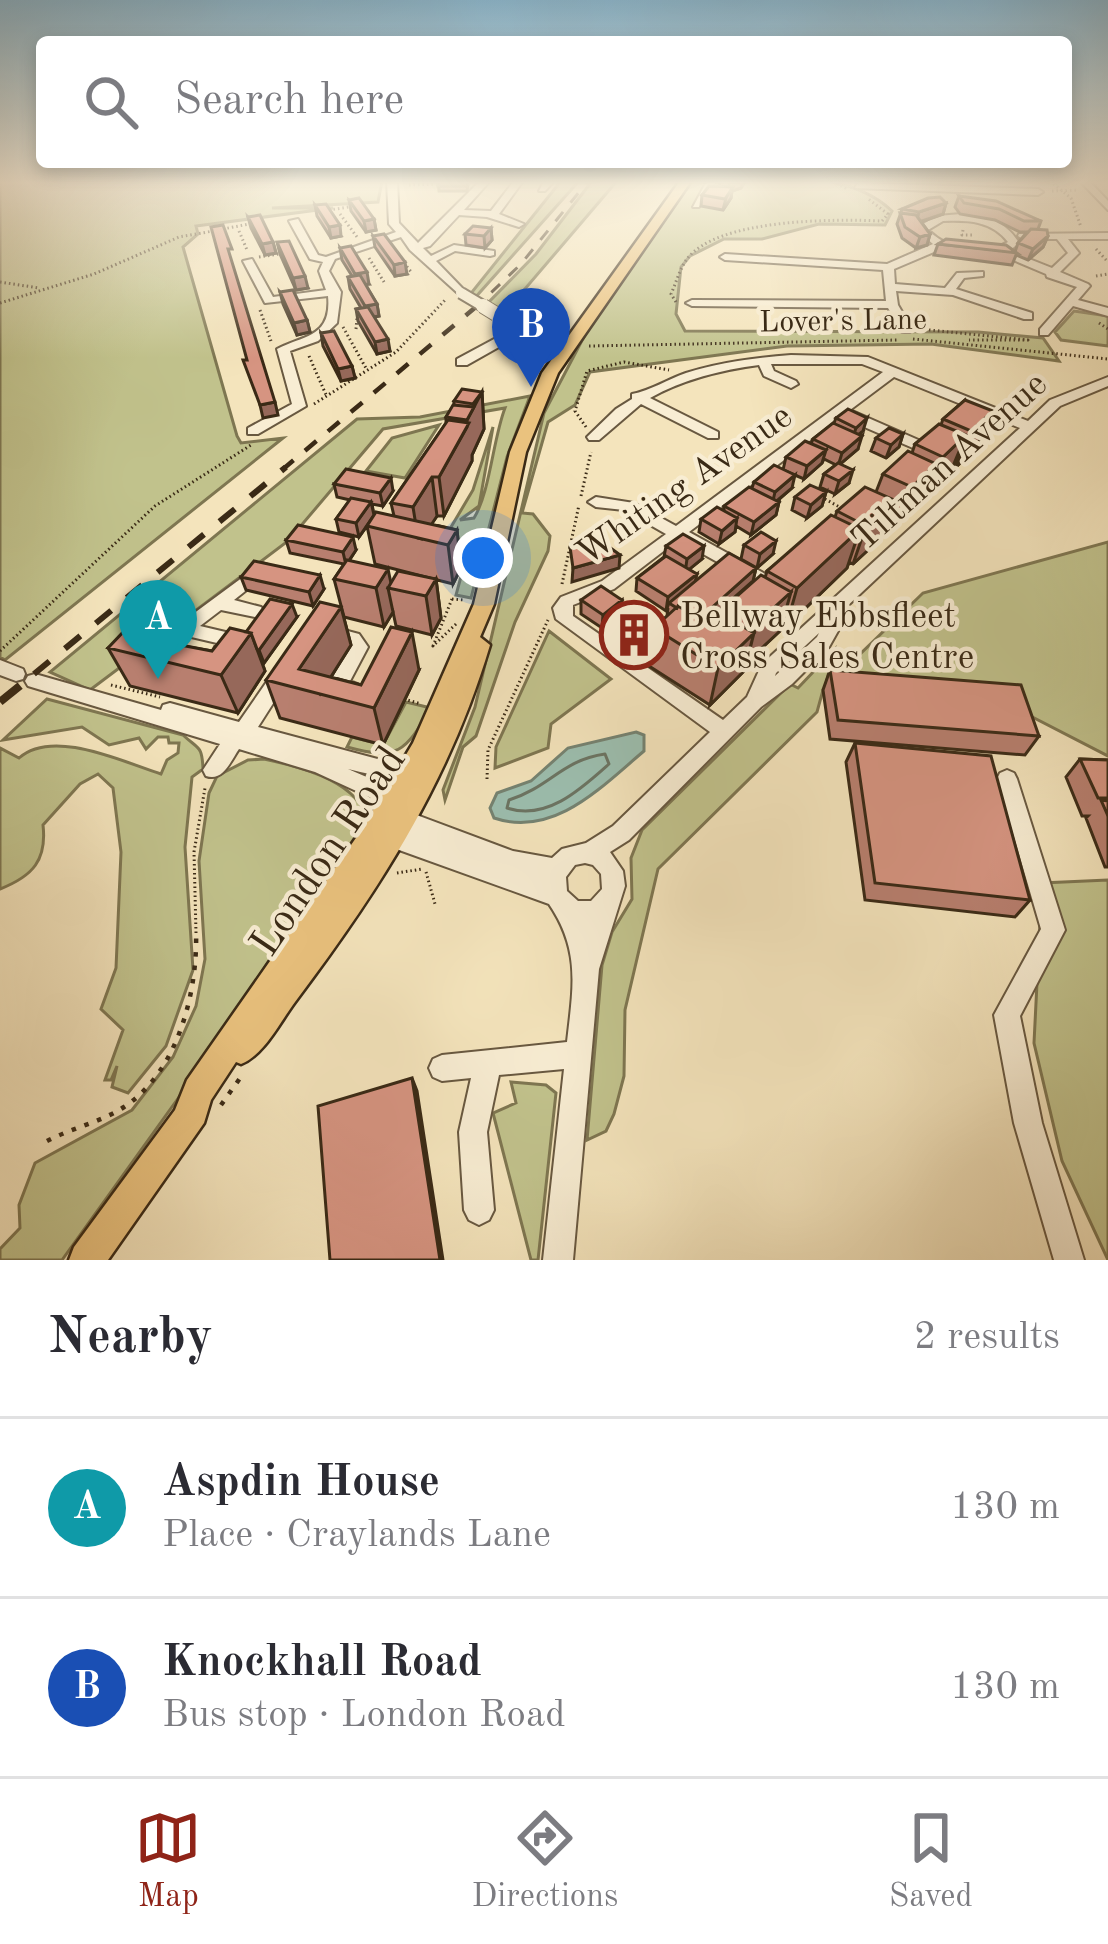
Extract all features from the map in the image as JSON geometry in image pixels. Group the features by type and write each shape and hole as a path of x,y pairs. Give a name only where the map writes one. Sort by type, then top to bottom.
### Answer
{"main road":[{"name":"London Road","path":"198,1121 198,1091 330,899 391,824 410,768 440,716 518,452 573,346 646,240"},
{"name":"London Road","path":"87,1260 198,1121 423,771 440,764 466,693 473,603"}],"street":[{"path":"304,240 315,258 328,260"},
{"path":"257,435 305,406 277,345 304,344 330,325 338,304 324,271 328,260 353,245 375,240"},
{"path":"406,240 458,290 522,329 573,346"},
{"path":"414,248 429,240"},
{"path":"934,240 940,245"},
{"path":"1001,251 1012,246 1012,240"},
{"path":"1051,275 1074,253 1063,240"},
{"path":"724,256 742,261 806,252 888,267 940,245 1001,251 1084,286 1044,332"},
{"path":"428,261 448,247 490,253"},
{"path":"248,261 269,301 335,292"},
{"path":"888,267 892,305 906,329"},
{"path":"948,291 961,275 979,274"},
{"path":"889,287 948,291 1028,316"},
{"path":"692,302 892,305"},
{"path":"1071,302 1108,312"},
{"path":"462,362 522,329"},
{"path":"594,437 637,397 734,363 764,362 864,360 1031,427"},
{"path":"764,362 769,373 790,384"},
{"name":"Whiting Avenue","path":"724,732 565,619 562,608 567,601 608,585 892,372"},
{"name":"Tiltman Avenue","path":"599,861 754,702 823,642 843,605 1055,403 1108,381"},
{"path":"637,397 713,435"},
{"path":"840,411 918,446"},
{"path":"596,502 628,506 761,579"},
{"path":"148,657 267,565 287,569"},
{"path":"219,603 255,611"},
{"path":"213,770 329,608"},
{"path":"184,629 229,640 206,673"},
{"path":"305,642 353,639 366,654 339,685 379,696"},
{"path":"17,674 112,695 240,734 385,770 410,768"},
{"path":"240,734 302,759 391,824 586,913 604,906"},
{"path":"1007,779 1053,930 1006,1015 1028,1124 1069,1260"},
{"path":"391,824 512,861 556,869 572,856 599,861 614,890 604,906 587,969 558,1260"},
{"path":"556,869 561,901 587,969"},
{"path":"442,1068 578,1054"},
{"path":"479,1210 473,1132 488,1064"}],"path":[{"path":"0,303 172,240"},
{"path":"243,240 251,258 308,248"},
{"path":"692,302 673,302 670,294 680,267 708,244 724,240"},
{"path":"961,240 976,242"},
{"path":"1090,243 1108,262"},
{"path":"362,249 384,282"},
{"path":"400,258 412,273"},
{"path":"0,282 44,289"},
{"path":"305,406 397,352 458,290"},
{"path":"269,301 260,308 277,345"},
{"path":"346,319 344,329 368,370"},
{"path":"336,333 361,328"},
{"path":"906,329 968,330 1028,340 962,341"},
{"name":"Lover's Lane","path":"573,346 962,341 1108,359"},
{"path":"304,344 327,397"},
{"path":"0,651 155,506 257,435"},
{"path":"821,497 860,517"},
{"path":"458,624 451,625 433,646 452,599 473,603"},
{"path":"47,1141 131,1101 163,1061 187,1015 201,947 194,850 200,800 213,770"},
{"path":"425,865 435,904"},
{"path":"198,1121 246,1069"}],"green space":[{"path":"0,240 191,240 183,247 237,436 241,443 283,438 5,660 0,657"},
{"path":"514,240 527,240 473,300 468,297"},
{"path":"547,240 567,240 501,317 484,307"},
{"path":"651,240 722,240 690,256 681,267 676,314 685,331 978,332 1043,338 1059,361 931,344 787,346 590,372 575,405 548,422 522,513 533,514 550,536 548,551 515,622 476,736 463,747 445,800 443,790 475,707 544,413 588,329"},
{"path":"1074,311 1108,316 1108,346 1061,340 1055,332"},
{"path":"530,396 507,457 471,598 456,595 466,558 438,549 473,490 493,427 479,506 460,520 474,518 479,507 488,480 505,408 383,429 288,541 90,690 50,672 357,419 420,417"},
{"path":"439,425 405,478 366,471 392,438"},
{"path":"1108,542 1108,756 1009,705 823,690 817,712 658,869 625,1010 624,1076 606,1131 587,1140 602,965 612,932 632,899 631,858 642,830 790,684 798,688 834,650 825,688 923,593"},
{"path":"549,631 611,679 551,724 548,748 495,768 496,747"},
{"path":"47,699 183,735 202,756 203,769 192,777 185,847 193,970 166,1046 128,1093 112,1087 117,1066 111,1080 105,1080 123,1030 101,1009 116,968 121,852 113,788 98,774 80,784 43,825 43,848 35,865 0,889 0,748 19,758 50,746 88,750 161,774 167,760 178,753 179,743 158,737 146,749 139,738 109,745 82,727 3,740"},
{"path":"406,702 431,708 406,743 378,753 347,747 352,737 383,745"},
{"path":"264,759 322,776 348,791 365,813 354,841 312,894 197,1072 62,1260 0,1260 0,1249 20,1228 19,1205 35,1163 132,1110 173,1057 196,1006 205,959 199,861 209,793 217,776 248,760"},
{"path":"1108,880 1108,1260 1062,1161 1034,1043 1042,883"},
{"path":"511,1082 546,1085 556,1093 538,1260 531,1260 493,1113 516,1103"}],"water":[{"path":"636,732 644,735 644,751 575,806 537,821 494,818 490,808 497,793 531,781 568,748"}],"building":[{"path":"214,240 229,240 232,249 228,249 275,402 260,405 243,360 247,360"},
{"path":"376,240 388,240 405,262 394,265"},
{"path":"954,240 1006,245 1017,253 938,244"},
{"path":"1021,240 1044,240 1033,249 1018,243"},
{"path":"289,241 305,276 293,278 277,242"},
{"path":"351,246 367,272 355,274 340,248"},
{"path":"360,275 377,304 365,306 348,277"},
{"path":"293,290 307,320 294,323 280,292"},
{"path":"368,307 388,339 375,342 356,309"},
{"path":"334,331 352,366 338,369 321,333"},
{"path":"462,389 482,392 473,404 454,401"},
{"path":"965,400 993,411 971,431 943,419"},
{"path":"453,405 474,407 467,420 446,417"},
{"path":"848,409 867,418 856,428 836,418"},
{"path":"448,420 469,423 439,477 432,477 413,507 391,503"},
{"path":"833,423 862,436 842,453 813,439"},
{"path":"939,424 966,435 943,457 915,444"},
{"path":"889,428 903,434 891,445 876,438"},
{"path":"805,441 826,450 807,466 786,457"},
{"path":"908,451 936,464 912,487 883,474"},
{"path":"838,463 853,470 839,481 824,474"},
{"path":"774,465 795,475 775,492 754,482"},
{"path":"346,469 391,478 380,493 334,484"},
{"path":"810,485 826,492 811,505 795,497"},
{"path":"749,487 779,502 754,522 724,506"},
{"path":"865,487 894,500 866,526 837,511"},
{"path":"351,498 371,502 356,523 336,519"},
{"path":"717,507 737,518 722,531 701,519"},
{"path":"376,512 457,530 448,545 367,526"},
{"path":"831,515 860,529 797,588 767,571"},
{"path":"298,525 353,537 343,552 286,540"},
{"path":"761,532 776,541 760,554 744,545"},
{"path":"683,534 704,546 687,559 666,546"},
{"path":"601,541 620,555 573,568 570,547"},
{"path":"729,553 756,568 699,619 669,603"},
{"path":"666,556 697,574 668,597 637,578"},
{"path":"347,560 388,569 376,588 334,579"},
{"path":"254,561 320,575 309,592 241,577"},
{"path":"398,571 436,579 426,596 388,588"},
{"path":"761,575 791,592 756,624 726,606"},
{"path":"601,586 622,600 603,615 581,600"},
{"path":"270,599 292,604 259,650 246,632"},
{"path":"320,602 341,607 299,669 361,685 391,627 412,632 374,708 266,680"},
{"path":"678,606 705,622 717,612 754,633 718,668 654,628"},
{"path":"147,607 167,611 145,635 170,643 212,651 230,628 251,633 221,675 108,648"},
{"path":"634,607 656,621 636,637 615,622"},
{"path":"830,670 1021,685 1039,736 838,720"},
{"path":"855,743 991,756 1030,900 875,883"},
{"path":"1080,759 1108,760 1108,798 1098,798"},
{"path":"412,1078 440,1260 330,1260 318,1106"}],"railway":[{"path":"474,309 541,240"},
{"path":"282,470 477,306"},
{"path":"34,674 286,467"},
{"path":"0,702 38,671"}],"place":[{"name":"Knockhall Road","path":"531,387"},
{"name":"Bellway Ebbsfleet Cross Sales Centre","path":"634,635"},
{"name":"Aspdin House","path":"158,679"}]}
